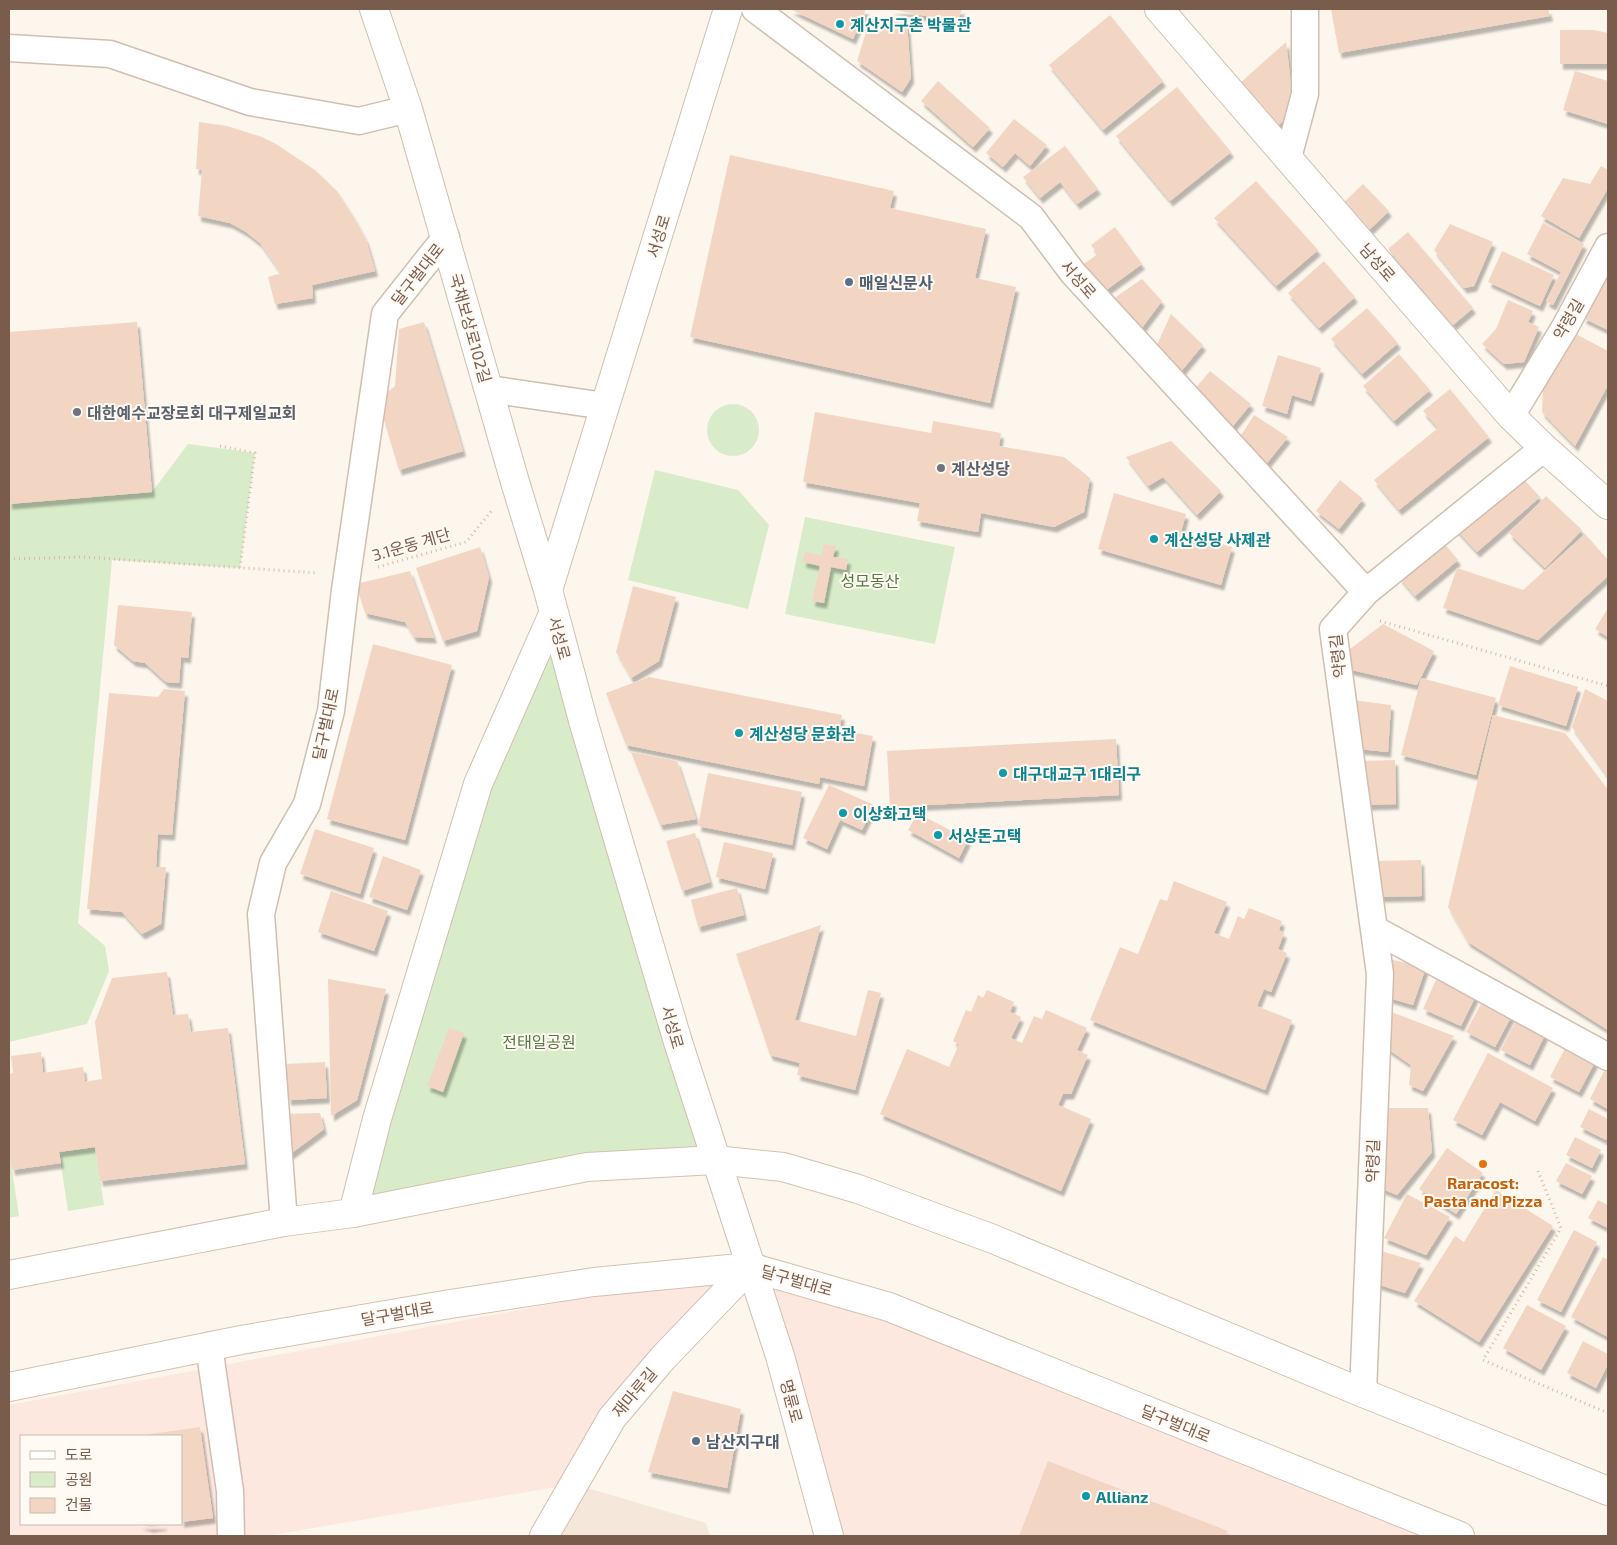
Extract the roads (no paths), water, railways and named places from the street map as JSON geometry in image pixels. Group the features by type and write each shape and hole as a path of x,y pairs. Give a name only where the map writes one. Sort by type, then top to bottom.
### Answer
{"street":[{"name":"국채보상로102길","path":"374,9 408,109 551,602"},
{"name":"서성로","path":"728,9 605,406 551,602 584,724 678,1042 750,1267"},
{"name":"서성로","path":"754,9 1031,217 1072,273 1366,592"},
{"name":"남성로","path":"1159,9 1511,416 1608,505"},
{"path":"1288,158 1305,94 1305,9"},
{"path":"9,48 110,54 250,102 359,120 408,109"},
{"name":"달구벌대로","path":"284,1222 261,914 273,863 307,804 331,711 385,314 446,237"},
{"name":"약령길","path":"1511,416 1565,327 1608,248"},
{"path":"489,389 605,406"},
{"name":"약령길","path":"1363,1393 1380,974 1333,629 1366,592 1544,448"},
{"path":"353,1213 377,1119 478,784 551,602"},
{"path":"1374,929 1608,1057"},
{"path":"9,1275 284,1222 353,1213 588,1167 715,1160 783,1167 858,1188 993,1239 1363,1393 1607,1486"},
{"name":"달구벌대로","path":"9,1387 209,1346 444,1305 594,1282 750,1267 889,1307 1460,1536"},
{"name":"재마루길","path":"544,1536 612,1418 663,1358 750,1267"},
{"name":"명륜로","path":"750,1267 780,1356 829,1536"},
{"path":"209,1346 230,1491 231,1536"}],"place":[{"name":"계산지구촌 박물관","path":"840,24"},
{"name":"매일신문사","path":"849,282"},
{"name":"대한예수교장로회 대구제일교회","path":"77,412"},
{"name":"계산성당","path":"941,468"},
{"name":"계산성당 사제관","path":"1154,539"},
{"name":"계산성당 문화관","path":"739,733"},
{"name":"대구대교구 1대리구","path":"1003,773"},
{"name":"이상화고택","path":"843,813"},
{"name":"서상돈고택","path":"938,835"},
{"name":"Raracost: Pasta and Pizza","path":"1483,1164"},
{"name":"남산지구대","path":"696,1441"},
{"name":"Allianz","path":"1086,1496"}],"park label":[{"name":"성모동산","path":"870,580"},
{"name":"전태일공원","path":"539,1041"}]}
